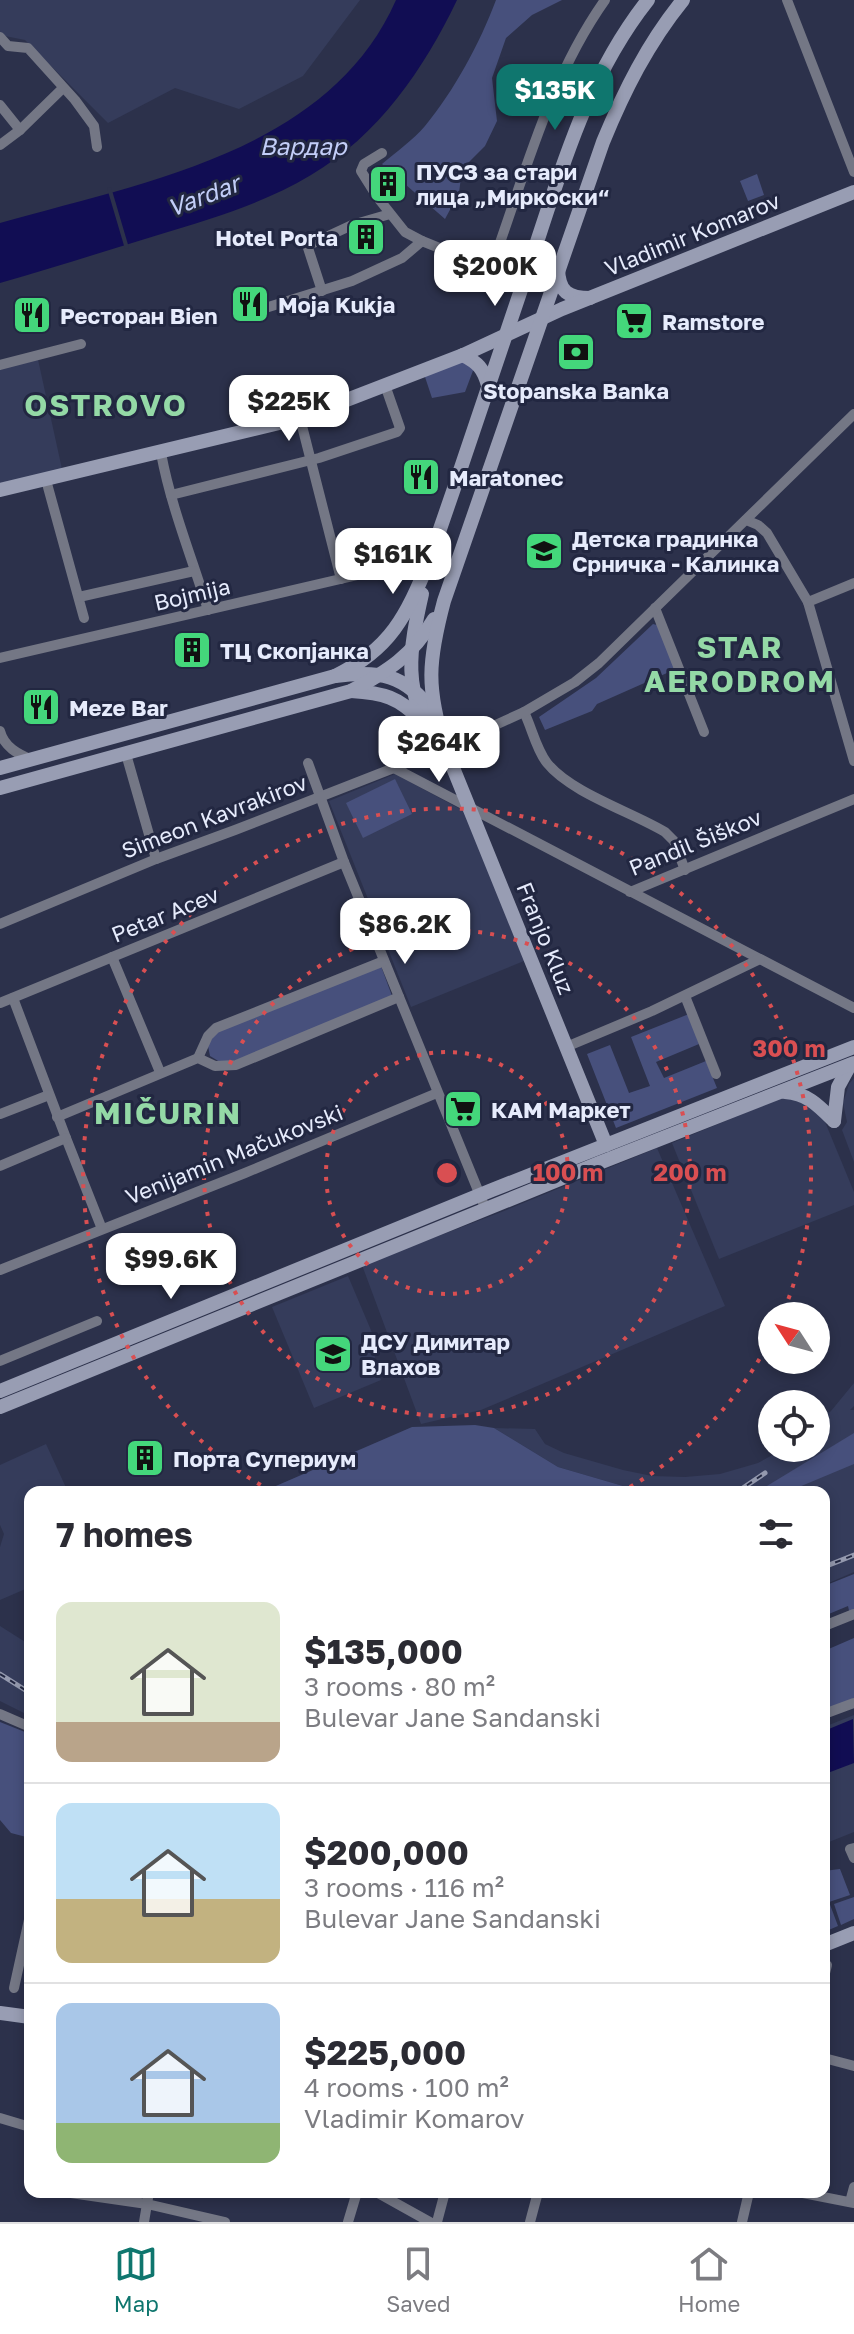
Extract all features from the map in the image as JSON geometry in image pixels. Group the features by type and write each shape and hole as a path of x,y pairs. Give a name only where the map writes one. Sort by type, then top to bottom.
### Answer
{"street":[{"path":"335,676 377,650 400,622 429,561 589,97 611,54 648,0"},
{"path":"431,721 431,658 444,601 540,320 622,96 653,41 683,0"},
{"path":"787,0 854,172"},
{"path":"382,153 364,164 361,171 405,232 479,264 487,266 492,263 559,84 598,2"},
{"path":"0,37 8,46 28,48 75,100 94,126 97,147"},
{"path":"0,145 63,88"},
{"path":"0,105 20,130"},
{"name":"Vladimir Komarov","path":"0,490 300,418 463,355 540,320 854,192"},
{"path":"322,291 309,245 352,225 390,214"},
{"path":"243,315 352,281 402,258 422,241"},
{"path":"558,269 558,280 568,295 594,298"},
{"path":"0,365 81,344"},
{"path":"463,355 484,370 488,385"},
{"path":"171,495 311,460 399,430 385,385"},
{"name":"Simeon Kavrakirov","path":"0,924 156,859 445,748 524,712 575,682 599,663 854,414"},
{"path":"300,418 341,579"},
{"path":"161,453 171,495 208,610"},
{"path":"46,480 84,618"},
{"path":"746,520 767,533 808,602 854,761"},
{"name":"Franjo Kluz","path":"429,561 410,653 414,690 445,748 606,1145"},
{"name":"Bojmija","path":"0,658 392,567"},
{"path":"79,597 194,571"},
{"path":"808,602 854,583"},
{"path":"0,788 351,691 382,674 410,653 444,601"},
{"path":"655,608 704,732"},
{"path":"0,768 335,676 382,674 414,690"},
{"path":"351,691 388,695 431,721"},
{"path":"524,712 540,751 557,773 573,785 665,832 674,841 685,870"},
{"path":"1,738 14,752 32,760"},
{"path":"126,754 156,859"},
{"path":"308,763 344,862 482,1203"},
{"name":"Pandil Šiškov","path":"394,768 630,892 854,799"},
{"name":"Petar Acev","path":"0,1003 344,862"},
{"path":"630,892 854,1008"},
{"path":"112,957 160,1072"},
{"path":"566,1047 685,996 760,959"},
{"path":"198,1058 205,1041 216,1028 384,961"},
{"path":"685,996 716,1074"},
{"path":"57,1117 198,1058 215,1066 236,1065 399,997"},
{"path":"13,998 102,1229"},
{"path":"0,1407 482,1203 606,1145 854,1047"},
{"path":"775,1093 804,1095 834,1121 838,1087 852,1064"},
{"path":"0,1391 482,1203 852,1064"},
{"name":"Venijamin Mačukovski","path":"0,1270 437,1093"},
{"path":"0,1114 49,1095"},
{"path":"0,1166 66,1138"},
{"path":"0,1361 97,1321"},
{"path":"830,1624 854,1614"},
{"path":"830,1712 854,1703"},
{"path":"0,1714 24,1724"},
{"path":"854,1848 850,1849 854,1858"},
{"path":"830,1943 854,1933"},
{"path":"14,1988 24,1942"},
{"path":"0,2013 24,2016"},
{"path":"830,2060 854,2066"},
{"path":"0,2118 24,2125"},
{"path":"830,2198 852,2202 854,2187"},
{"path":"106,2198 225,2222"},
{"path":"144,2222 148,2198"},
{"path":"348,2222 355,2198"},
{"path":"387,2198 430,2222"},
{"path":"437,2222 443,2198"},
{"path":"530,2222 536,2198"},
{"path":"742,2222 748,2198"}],"shaded area":[{"path":"0,0 360,0 303,76 239,109 175,88 108,123 25,40 0,35"},
{"path":"496,0 562,0 532,15 506,38 492,78 497,121 485,146 462,169 459,193 445,219 382,164 420,131 446,98 474,50"},
{"path":"757,174 764,195 748,201 740,181"},
{"path":"37,355 62,469 0,485 0,365"},
{"path":"463,355 474,368 465,392 432,398 423,371"},
{"path":"653,624 657,625 676,669 597,704 592,711 545,730 539,717 596,678"},
{"path":"395,774 464,811 524,961 411,1007 329,801"},
{"path":"395,779 412,814 363,838 346,803"},
{"path":"381,966 392,996 237,1060 220,1062 210,1056 208,1046 215,1033"},
{"path":"689,1014 699,1044 656,1062 664,1078 706,1061 717,1088 616,1128 587,1054 610,1045 629,1093 650,1086 631,1037"},
{"path":"854,1078 854,1162 842,1130 847,1122 843,1103"},
{"path":"788,1095 804,1102 823,1117 854,1192 854,1205 719,1259 672,1143"},
{"path":"657,1148 725,1306 481,1410 421,1424 362,1265"},
{"name":"ДСУ Димитар Влахов","path":"348,1276 376,1342 374,1365 381,1380 314,1408 272,1307"},
{"path":"854,1383 854,1406 850,1410 854,1410 854,1572 830,1582 830,1486 623,1486 558,1467 494,1428 535,1429 545,1444 564,1453 652,1476 685,1477 720,1474 760,1462 830,1462 830,1412"},
{"path":"475,1425 494,1428 558,1467 623,1486 276,1486 412,1427"},
{"path":"854,1433 854,1464 801,1486 767,1486 806,1462 830,1462 830,1448"},
{"path":"46,1444 65,1486 24,1486 24,1590 0,1600 0,1547 4,1534 0,1525 0,1465"},
{"path":"854,1574 854,1614 850,1615 848,1606 830,1614 830,1584"},
{"path":"0,1626 24,1641 24,1713 0,1701"},
{"path":"854,1638 854,1698 830,1708 830,1648"},
{"path":"854,1715 854,1832 830,1842 830,1725"},
{"path":"0,1722 24,1732 24,1836 11,1833 0,1820"},
{"path":"840,1869 850,1895 830,1902 830,1870"},
{"path":"854,1897 854,1919 841,1925 834,1904"},
{"path":"830,1905 838,1926 830,1929"}],"water":[{"name":"Вардар","path":"396,0 457,0 430,51 397,99 378,121 335,159 293,185 236,210 0,283 0,223 170,175 226,153 279,127 326,93 366,52"},
{"path":"853,1719 854,1763 830,1772 830,1729"}],"pier":[{"path":"111,187 129,248 125,249 107,188"}],"railway":[{"path":"746,1486 765,1473"},
{"path":"830,1565 854,1555"},
{"path":"0,1674 24,1689"}],"place":[{"name":"ПУСЗ за стари лица „Миркоски“","path":"388,184"},
{"name":"Hotel Porta","path":"366,237"},
{"name":"Moja Kukja","path":"250,304"},
{"name":"Ресторан Bien","path":"32,315"},
{"name":"Ramstore","path":"634,321"},
{"name":"Stopanska Banka","path":"576,352"},
{"name":"Maratonec","path":"421,477"},
{"name":"Детска градинка Срничка - Калинка","path":"544,551"},
{"name":"ТЦ Скопјанка","path":"192,650"},
{"name":"Meze Bar","path":"41,707"},
{"name":"КАМ Маркет","path":"463,1109"},
{"name":"ДСУ Димитар Влахов","path":"333,1354"},
{"name":"Порта Супериум","path":"145,1458"}],"district":[{"name":"OSTROVO","path":"106,405"},
{"name":"STAR AERODROM","path":"740,664"},
{"name":"MIČURIN","path":"168,1113"}],"water label":[{"name":"Vardar","path":"203,195"}]}
